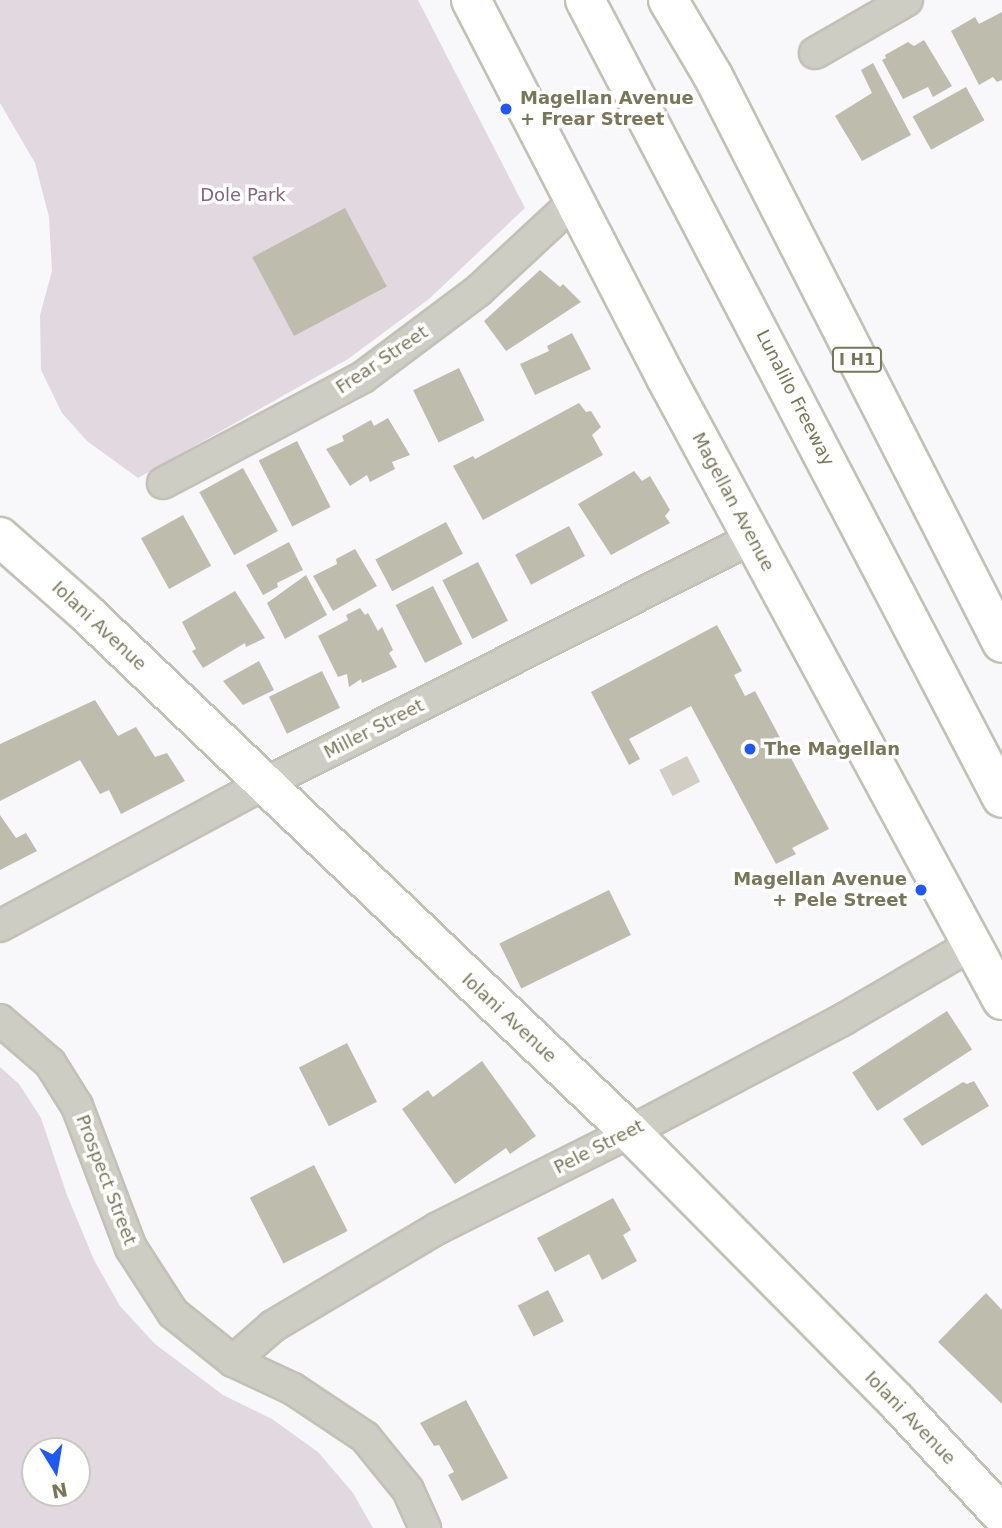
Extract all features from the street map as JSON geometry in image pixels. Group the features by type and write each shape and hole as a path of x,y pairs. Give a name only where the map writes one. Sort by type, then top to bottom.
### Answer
{"main road":[{"name":"Magellan Avenue","path":"471,0 752,538 1002,1000"},
{"name":"Lunalilo Freeway","path":"585,0 1002,798"},
{"name":"I H1","path":"668,0 713,76 1002,643"},
{"path":"681,0 713,76"},
{"name":"Iolani Avenue","path":"0,537 266,783 446,960 630,1132 897,1402 991,1503"},
{"path":"989,1528 991,1503"}],"street":[{"path":"815,52 907,0"},
{"name":"Frear Street","path":"163,483 363,377 478,291 576,200"},
{"name":"Miller Street","path":"0,926 266,783 752,538"},
{"name":"Pele Street","path":"233,1361 273,1326 438,1228 630,1132 844,1019 973,944"},
{"name":"Prospect Street","path":"0,1020 50,1063 77,1105 131,1248 173,1313 233,1361 293,1389 365,1437 408,1490 425,1528"}],"green space":[{"name":"Dole Park","path":"0,0 418,0 525,208 429,299 348,359 138,478 87,441 62,413 41,370 40,315 52,271 49,217 35,163 0,103"},
{"path":"0,1067 19,1084 41,1118 67,1195 94,1260 120,1306 155,1344 223,1395 272,1419 318,1452 353,1493 373,1528 0,1528"}],"shaded area":[{"path":"687,756 700,782 673,796 659,770"}],"building":[{"path":"1002,12 1002,80 997,82 993,77 979,85 951,31 975,17 979,24"},
{"path":"924,40 952,86 933,97 928,87 903,99 882,60 886,58 885,55 908,42 914,46"},
{"path":"873,63 911,135 862,161 835,116 872,93 861,70"},
{"path":"966,87 984,120 931,150 913,117"},
{"path":"345,208 387,287 294,336 252,257"},
{"path":"540,270 560,287 563,284 581,302 506,351 484,321"},
{"path":"572,333 591,369 535,395 520,364 549,351 547,346"},
{"path":"459,368 484,420 439,442 413,390"},
{"path":"579,403 586,412 591,411 601,427 592,435 603,455 483,520 453,466 473,456 475,459"},
{"path":"388,418 410,455 392,462 395,469 370,482 367,475 350,486 326,449 344,441 342,436 371,420 374,426"},
{"path":"297,441 331,507 292,526 259,461"},
{"path":"243,468 278,531 234,555 199,492"},
{"path":"634,471 642,481 650,476 670,510 665,516 670,523 611,555 578,504"},
{"path":"183,515 211,566 169,589 141,538"},
{"path":"446,522 463,554 392,591 375,560"},
{"path":"569,526 585,556 531,585 515,555"},
{"path":"289,542 303,570 277,583 278,587 263,595 246,565"},
{"path":"355,549 377,586 333,611 313,576 337,564 336,559"},
{"path":"478,562 508,621 472,639 442,580"},
{"path":"306,575 327,615 285,639 267,603"},
{"path":"433,586 463,644 425,663 396,605"},
{"path":"235,591 265,638 246,647 245,643 203,668 192,651 196,649 182,622"},
{"path":"360,608 365,615 368,613 378,631 382,627 393,650 389,653 397,667 362,683 361,679 349,687 347,674 338,677 318,636 348,620 346,615"},
{"name":"The Magellan","path":"717,625 742,671 734,675 745,696 755,691 829,829 792,848 796,854 776,864 691,706 629,739 640,759 629,765 591,692"},
{"path":"259,661 274,690 243,705 223,681"},
{"path":"322,671 340,708 287,734 269,697"},
{"path":"95,700 118,736 136,727 155,757 167,753 185,781 121,814 109,790 100,794 80,760 0,801 0,744"},
{"path":"0,815 16,838 26,833 37,851 0,870"},
{"path":"609,890 631,935 521,988 499,943"},
{"path":"947,1011 972,1050 877,1111 852,1073"},
{"path":"347,1043 377,1102 329,1126 299,1068"},
{"path":"482,1061 536,1136 510,1154 506,1148 455,1184 402,1109 428,1090 433,1097"},
{"path":"974,1081 989,1106 922,1146 903,1119 963,1082 967,1084"},
{"path":"314,1165 348,1231 283,1264 250,1198"},
{"path":"613,1198 631,1230 623,1235 637,1261 602,1280 589,1254 555,1272 537,1238"},
{"path":"548,1290 564,1321 534,1337 518,1305"},
{"path":"986,1293 1002,1310 1002,1404 938,1342"},
{"path":"466,1400 508,1478 462,1501 448,1475 454,1472 439,1445 434,1446 420,1423"}],"place":[{"name":"Magellan Avenue + Frear Street","path":"506,109"},
{"name":"The Magellan","path":"750,749"},
{"name":"Magellan Avenue + Pele Street","path":"921,890"}]}
